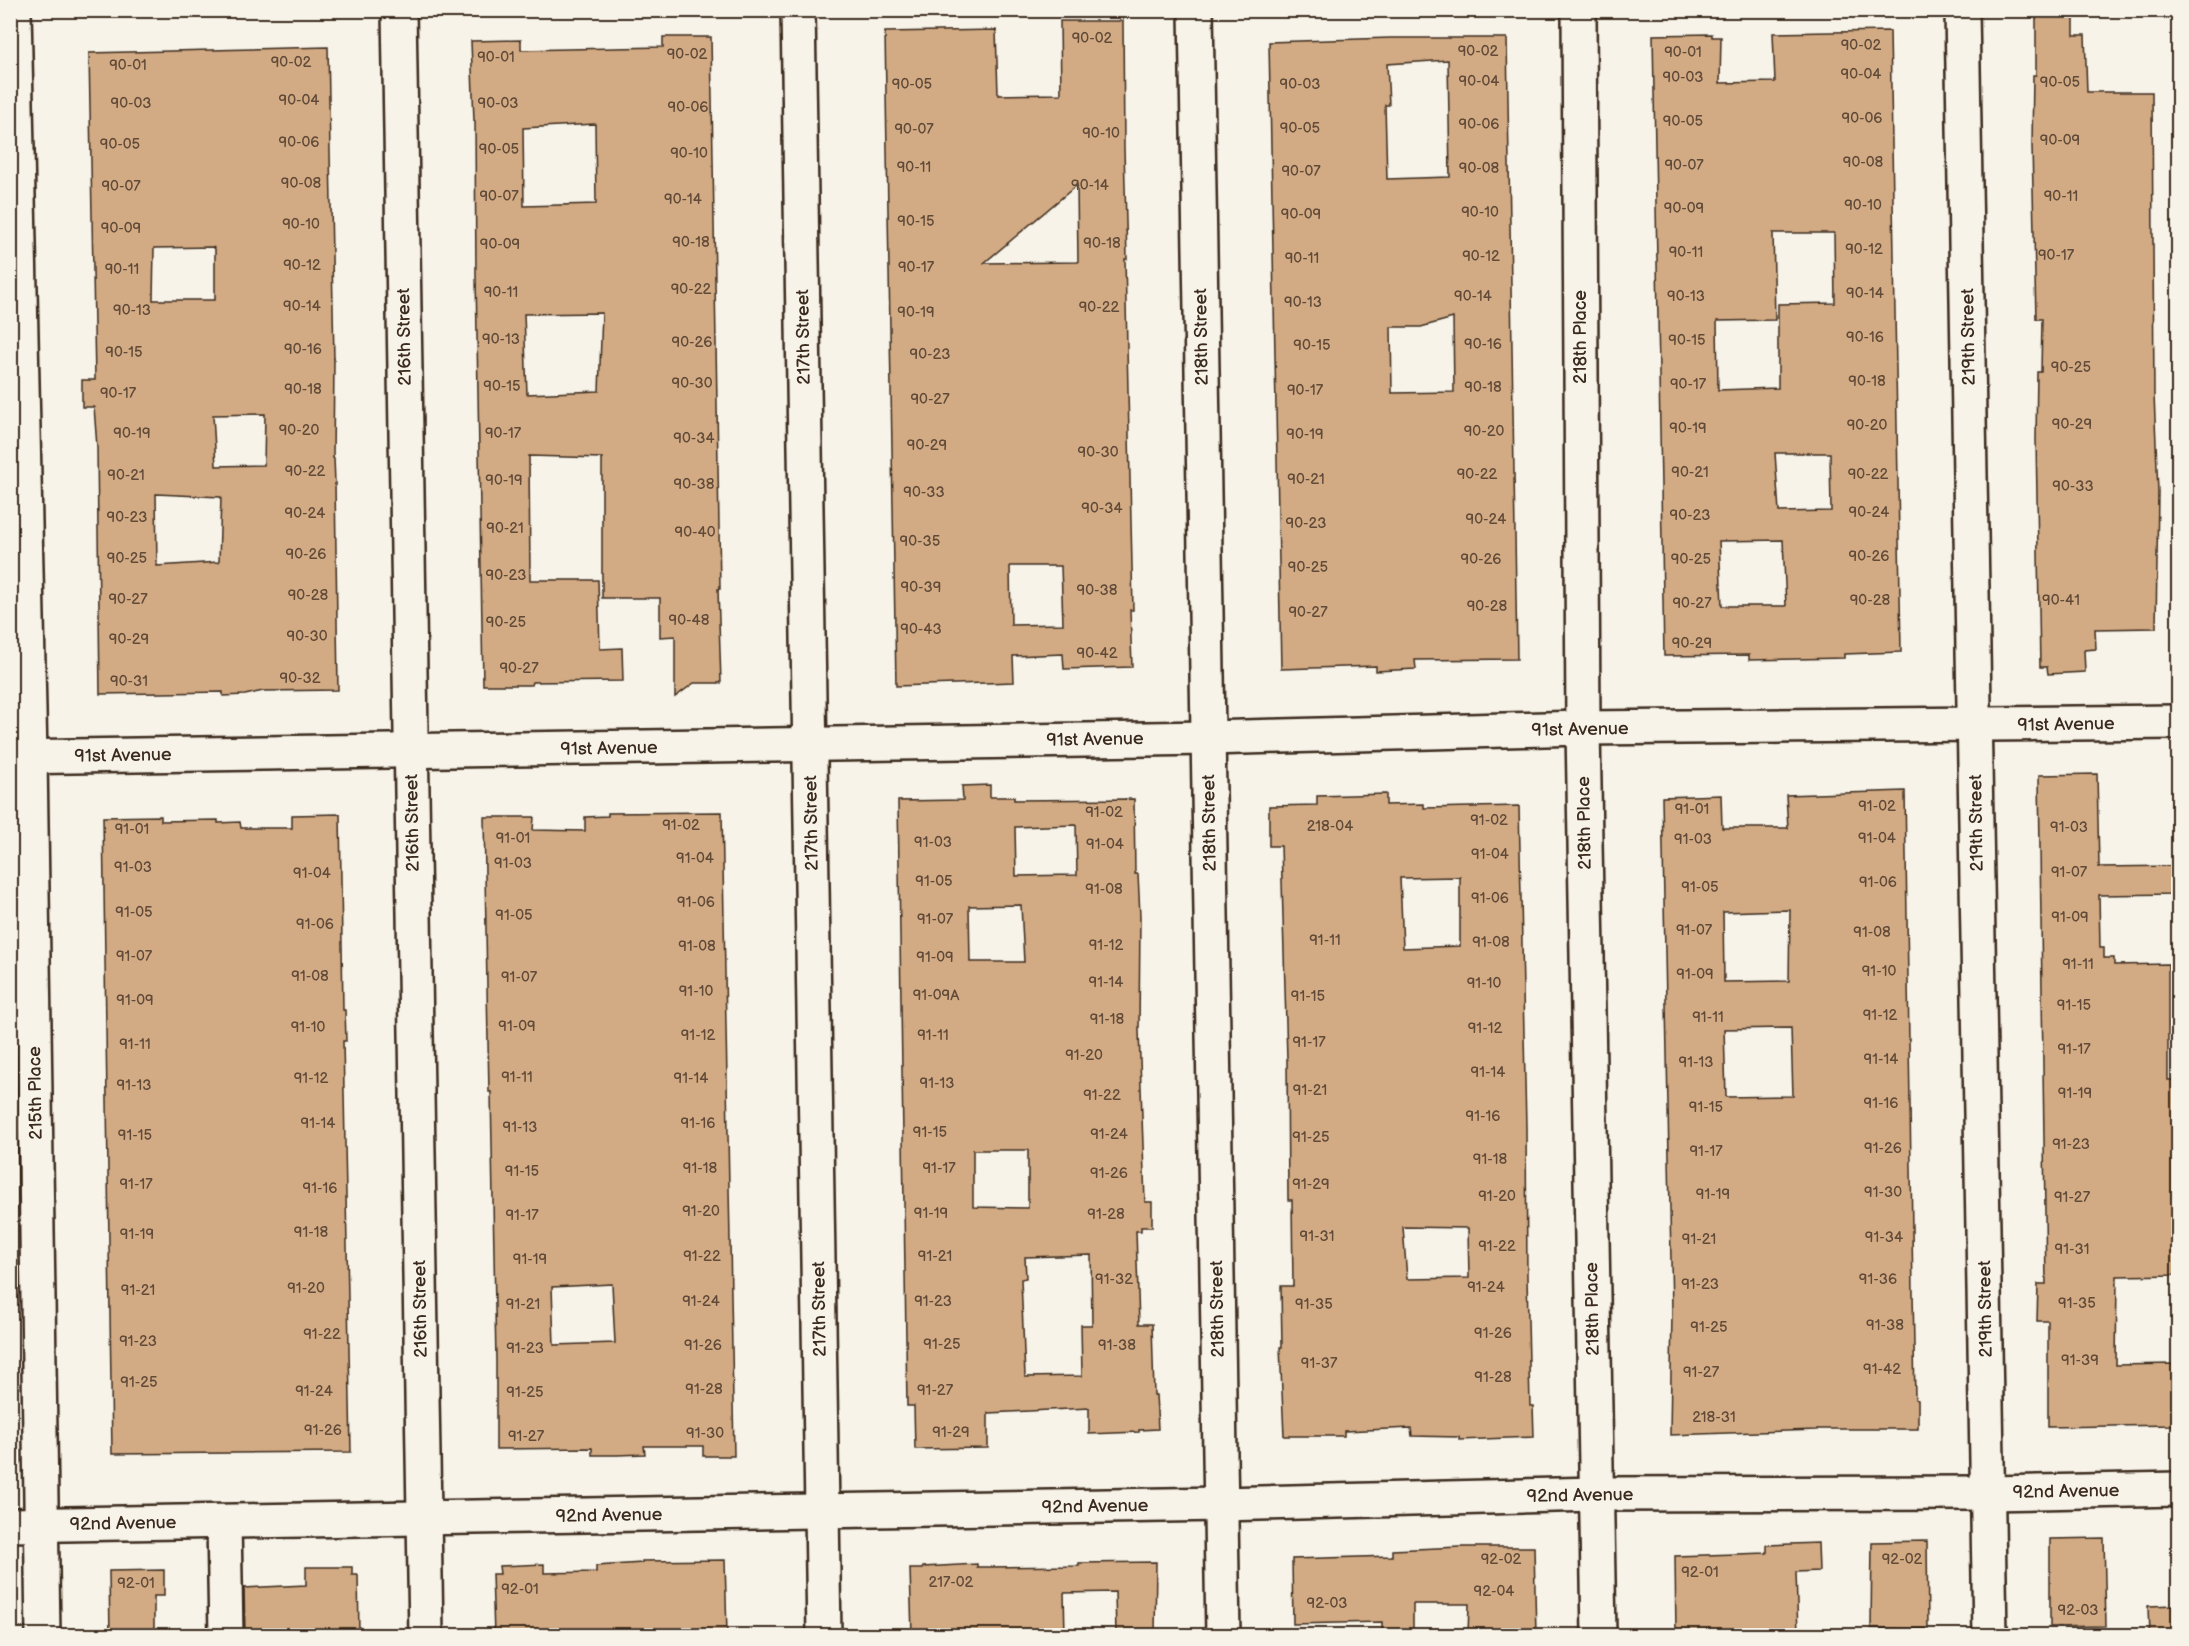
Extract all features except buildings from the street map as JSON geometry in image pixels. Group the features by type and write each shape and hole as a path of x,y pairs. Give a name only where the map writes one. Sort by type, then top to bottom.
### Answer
{"street":[{"name":"215th Place","path":"14,10 26,1525 43,1635"},
{"name":"216th Street","path":"399,10 426,1635"},
{"name":"217th Street","path":"798,10 824,1635"},
{"name":"218th Street","path":"1196,10 1223,1635"},
{"name":"218th Place","path":"1579,10 1583,728 1599,1635"},
{"name":"219th Street","path":"1962,10 1990,1635"},
{"name":"91st Avenue","path":"20,757 1208,738 1583,728 2178,722"},
{"name":"92nd Avenue","path":"26,1525 1221,1504 1596,1494 1988,1493 2178,1489"},
{"path":"224,1522 225,1635"}]}
